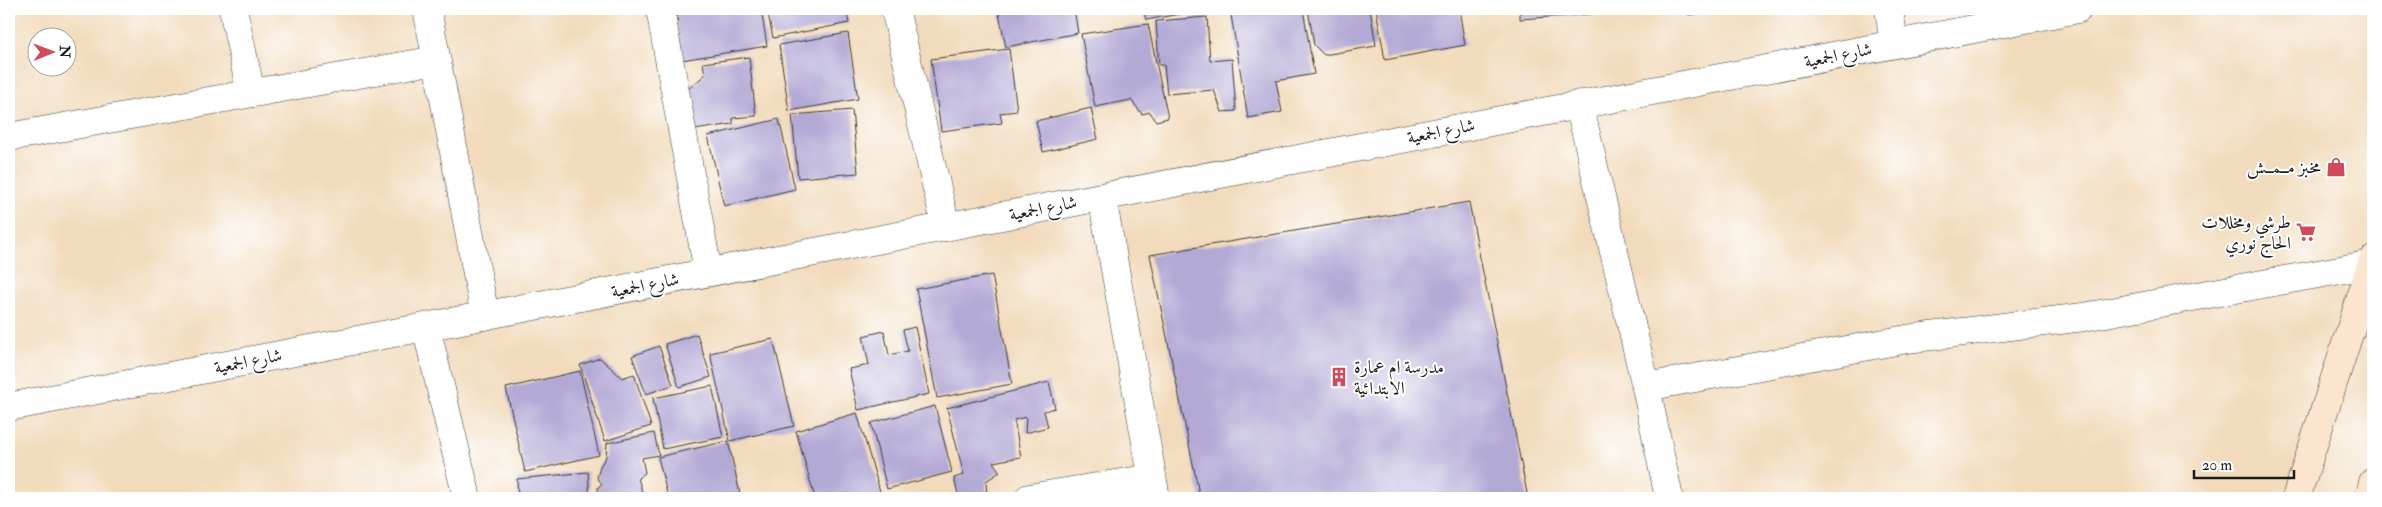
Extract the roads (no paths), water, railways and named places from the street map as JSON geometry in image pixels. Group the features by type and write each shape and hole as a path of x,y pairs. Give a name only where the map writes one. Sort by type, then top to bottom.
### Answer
{"main road":[{"path":"2296,498 2372,262"},
{"path":"2369,498 2373,482"}],"street":[{"path":"233,9 251,93"},
{"path":"427,9 484,316"},
{"path":"660,9 708,272"},
{"path":"895,9 946,227"},
{"path":"1889,9 1894,44"},
{"name":"شارع الجمعية","path":"9,407 2071,9"},
{"path":"9,136 436,60"},
{"path":"1579,104 1646,387 1669,498"},
{"path":"1029,498 1154,488 1102,197"},
{"path":"1646,387 1907,339 2084,317 2372,262"},
{"path":"426,327 468,498"}],"place":[{"name":"مخبز مــمــش","path":"2336,167"},
{"name":"طرشي ومخللات الحاج نوري","path":"2306,232"},
{"name":"مدرسة ام عمارة الابتدائية","path":"1339,377"}]}
